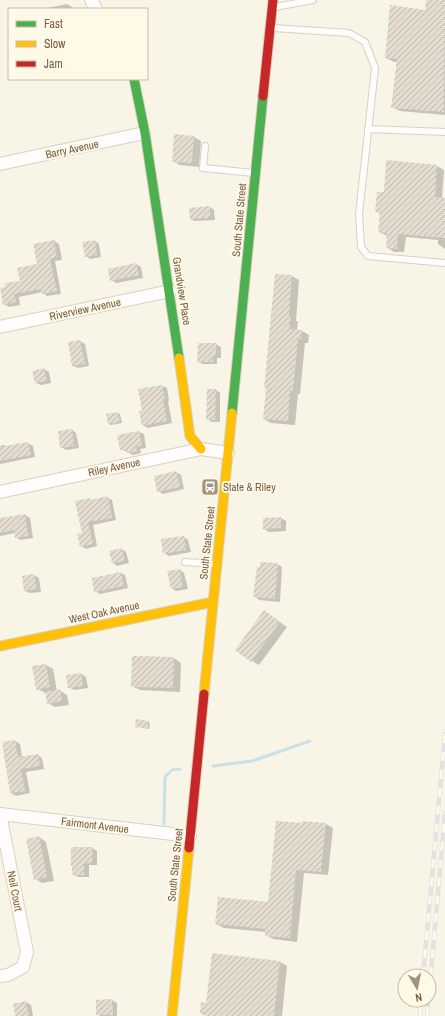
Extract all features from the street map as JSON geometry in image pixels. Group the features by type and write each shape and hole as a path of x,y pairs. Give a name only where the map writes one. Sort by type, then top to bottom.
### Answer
{"main road":[{"name":"South State Street","path":"172,1016 272,4"},
{"name":"Grandview Place","path":"134,80 140,105 170,291 190,436 201,449"},
{"name":"West Oak Avenue","path":"0,646 213,602"}],"street":[{"name":"Barry Avenue","path":"0,164 144,134"},
{"name":"Riverview Avenue","path":"0,327 170,291"},
{"name":"Riley Avenue","path":"0,492 201,449 228,453"},
{"name":"Fairmont Avenue","path":"0,814 190,836"},
{"name":"Neil Court","path":"0,814 27,952 23,967 8,975 0,976"}],"lane":[{"path":"272,4 295,4 312,0"},
{"path":"270,28 349,33 365,42 375,68 358,214 361,247 368,256 445,264"},
{"path":"368,129 445,132"},
{"path":"205,146 202,168 255,173"},
{"path":"185,562 217,564"}],"building":[{"path":"426,0 445,0 444,112 391,108 397,59 385,58 390,5 425,10"},
{"path":"174,134 194,136 192,163 172,162"},
{"path":"386,160 437,165 435,197 445,198 445,238 398,234 397,249 386,248 387,233 378,232 380,212 375,212 377,192 384,192"},
{"path":"210,206 210,218 190,219 189,208"},
{"path":"54,240 57,257 50,259 57,291 42,294 41,289 14,294 16,302 3,305 0,288 5,287 5,283 20,281 17,268 37,264 33,244"},
{"path":"95,240 97,255 85,257 82,242"},
{"path":"136,263 139,275 110,281 108,269"},
{"path":"275,274 292,275 289,316 291,316 289,329 302,330 301,339 298,339 293,391 290,390 288,421 263,419 266,388 264,388"},
{"path":"80,340 85,364 72,366 68,342"},
{"path":"198,343 216,343 216,356 213,356 213,362 197,362"},
{"path":"44,368 47,381 35,383 32,371"},
{"path":"162,385 167,421 142,426 139,411 142,411 138,389"},
{"path":"207,389 216,389 215,420 206,420"},
{"path":"118,412 120,422 108,424 106,414"},
{"path":"72,429 74,446 60,448 58,431"},
{"path":"139,431 142,445 136,447 137,451 127,453 127,449 120,450 117,435"},
{"path":"28,442 31,455 0,461 0,447"},
{"path":"176,471 180,487 157,492 154,476"},
{"path":"108,496 112,518 88,522 93,544 80,547 77,534 82,533 75,501 90,498 90,500"},
{"path":"25,514 28,536 15,538 14,530 0,533 0,518"},
{"path":"281,517 281,528 263,529 263,518"},
{"path":"184,536 186,550 163,554 161,539"},
{"path":"122,548 125,561 112,563 109,551"},
{"path":"260,562 278,563 275,599 253,597 257,567 260,567"},
{"path":"180,569 183,587 171,589 167,571"},
{"path":"121,572 124,586 94,592 92,578"},
{"path":"34,574 37,589 24,591 22,576"},
{"path":"264,610 280,622 251,662 235,650"},
{"path":"132,656 174,657 173,688 131,687"},
{"path":"46,664 50,687 36,690 32,666"},
{"path":"81,673 83,686 68,688 66,675"},
{"path":"60,689 62,701 47,704 45,692"},
{"path":"136,719 149,721 147,729 135,727"},
{"path":"15,740 18,757 38,754 40,766 21,769 25,791 10,793 2,742"},
{"path":"276,821 326,823 321,872 296,870 290,938 265,936 265,929 215,924 218,897 268,902"},
{"path":"39,836 47,877 34,880 26,839"},
{"path":"71,847 93,847 92,863 84,863 84,875 72,875"},
{"path":"212,953 280,961 274,1016 205,1016 205,1013 200,1013 201,1002 206,1003"},
{"path":"112,999 113,1015 96,1015 96,1000"},
{"path":"26,1001 29,1016 15,1016 13,1004"}],"waterway":[{"path":"213,766 252,761 310,741"},
{"path":"164,824 165,777 172,770 180,769"}],"railway":[{"path":"424,968 445,734"},
{"path":"431,968 445,813"},
{"path":"420,1008 420,1016"},
{"path":"427,1016 428,1008"}],"traffic: fast":[{"path":"134,80 145,133 179,358"},
{"path":"232,413 263,96"}],"traffic: slow":[{"path":"179,358 190,436 201,449"},
{"path":"204,694 232,413"},
{"path":"0,646 213,602"},
{"path":"172,1016 189,848"}],"traffic: jam":[{"path":"263,96 273,0"},
{"path":"189,848 204,694"}],"place":[{"name":"State & Riley","path":"210,487"}]}
